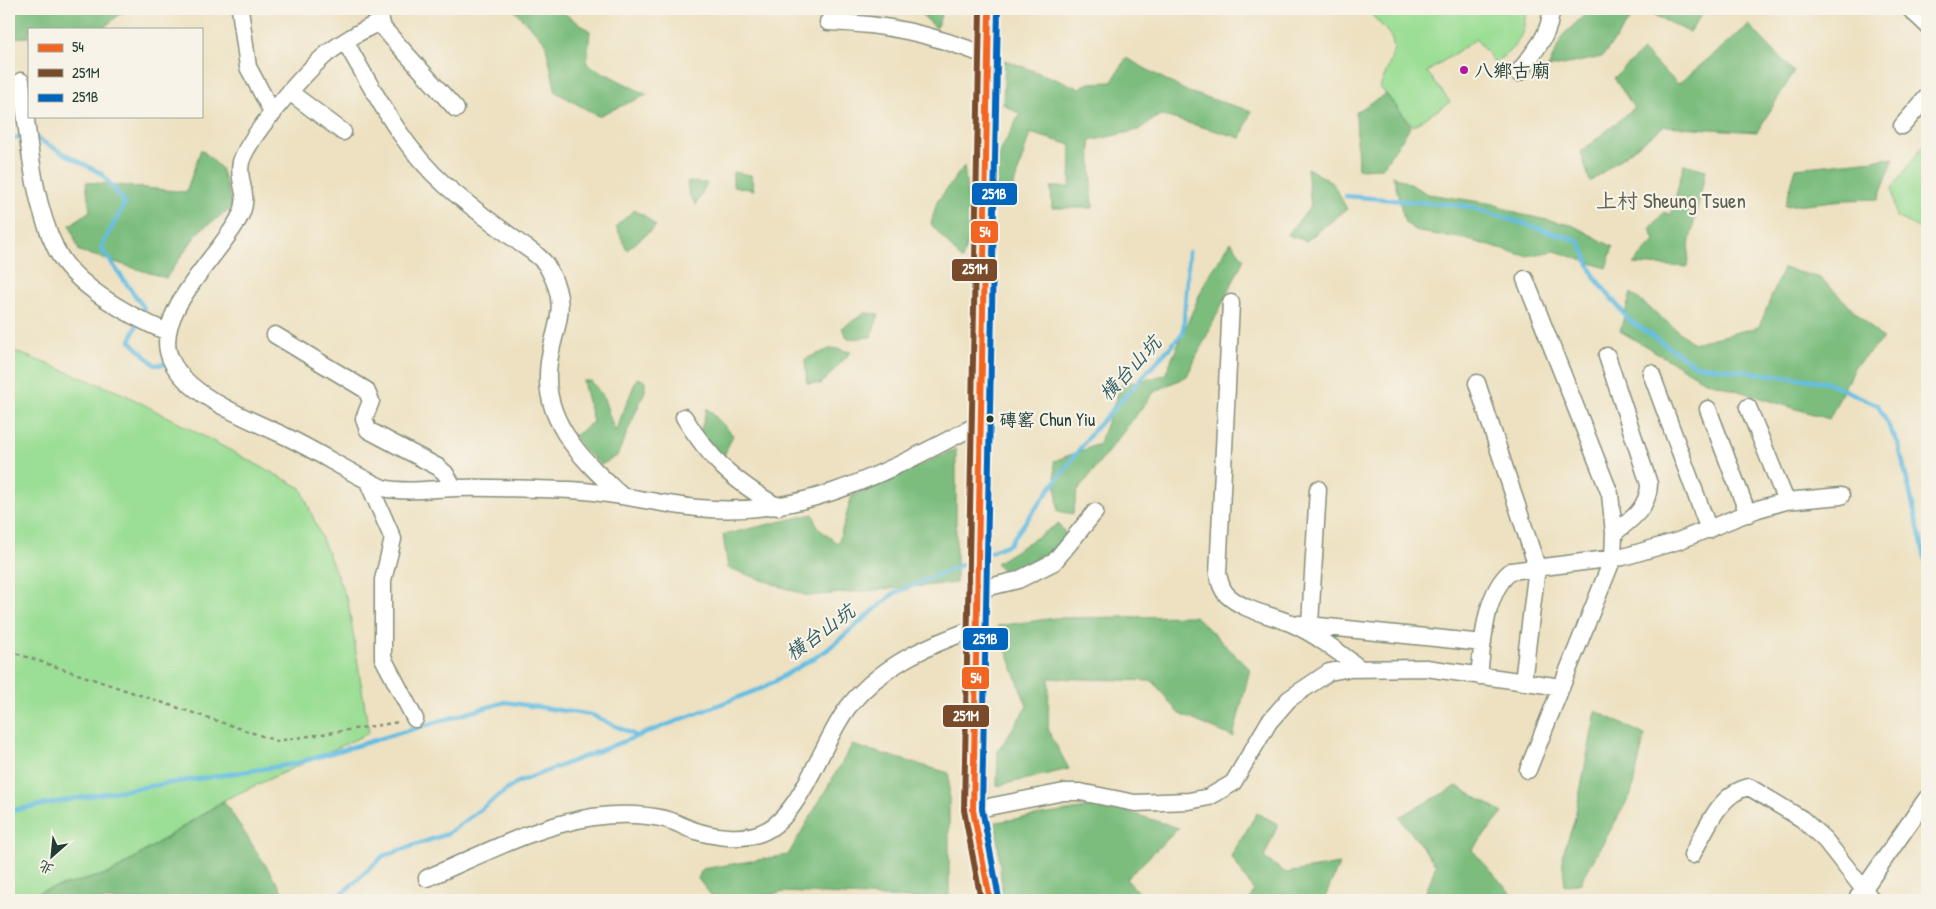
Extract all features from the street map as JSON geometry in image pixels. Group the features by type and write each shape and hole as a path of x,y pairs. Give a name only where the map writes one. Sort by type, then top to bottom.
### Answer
{"main road":[{"path":"989,9 979,424 973,810 990,900"}],"street":[{"path":"240,9 248,67 273,114"},
{"path":"1518,73 1543,40 1550,21 1551,9"},
{"path":"1910,9 1927,25"},
{"path":"456,109 379,16 346,43 324,56 258,133 242,162 241,173 245,202 240,217 178,306 167,332 168,354 179,372 202,393 232,411 292,439 368,482 396,491 454,488 573,490 698,508 747,510 778,507 848,487 889,470 979,424"},
{"path":"828,22 866,23 909,30 988,56"},
{"path":"346,43 374,94 411,150 445,184 547,265 560,295 560,314 547,374 555,414 567,437 589,466 622,496"},
{"path":"21,81 38,195 56,250 75,274 96,292 146,323 167,332"},
{"path":"291,93 342,132"},
{"path":"1902,126 1927,97"},
{"path":"1526,279 1610,494 1614,534 1613,558 1528,770"},
{"path":"1231,303 1219,564 1220,585 1225,594 1235,602 1291,623 1320,638 1358,667"},
{"path":"275,335 366,390 371,401 364,419 368,430 438,467 445,473 454,488"},
{"path":"1607,356 1649,484 1649,494 1643,506 1614,534"},
{"path":"1651,373 1709,530"},
{"path":"1476,383 1537,567 1523,682"},
{"path":"1748,407 1786,501"},
{"path":"1708,409 1748,514"},
{"path":"684,416 703,446 722,468 743,486 778,507"},
{"path":"368,482 393,539 383,580 383,658 416,719"},
{"path":"1310,624 1318,489"},
{"path":"1480,676 1483,643 1493,596 1501,579 1511,571 1588,563 1613,558 1678,541 1786,501 1841,496"},
{"path":"977,590 1018,580 1054,562 1095,512"},
{"path":"1291,623 1483,643"},
{"path":"427,878 515,839 594,817 642,816 666,819 694,830 731,836 750,836 765,832 788,812 848,707 866,687 883,671 905,657 976,628"},
{"path":"973,810 1064,792 1080,792 1144,804 1189,801 1209,797 1233,783 1269,722 1289,698 1329,672 1358,667 1426,668 1561,687"},
{"path":"1692,855 1722,803 1740,789 1749,788 1802,819 1825,840 1864,897 1927,798"}],"path":[{"path":"9,651 277,741 416,719"}],"green space":[{"path":"9,9 126,9 103,28 28,28 28,37 9,38"},
{"path":"513,9 558,9 590,31 587,64 647,95 598,116 556,92 545,42"},
{"path":"916,9 944,9 936,28"},
{"path":"1366,9 1525,9 1525,19 1524,27 1514,46 1495,63 1476,39 1427,72 1450,102 1413,126 1380,87 1391,60 1393,44 1386,30"},
{"path":"1591,9 1638,9 1602,57 1548,68 1563,35"},
{"path":"1641,9 1759,9 1703,13 1689,32"},
{"path":"1749,25 1794,72 1757,132 1664,126 1590,182 1581,152 1634,108 1614,78 1643,51 1678,84"},
{"path":"1126,58 1188,92 1251,111 1241,138 1160,115 1138,130 1090,141 1093,208 1052,208 1051,187 1070,187 1071,145 1030,133 1012,191 996,196 999,154 1020,114 1003,104 1005,60 1079,88 1089,83 1112,82"},
{"path":"1386,94 1411,126 1382,168 1358,169 1356,112"},
{"path":"1927,141 1927,232 1896,217 1892,188"},
{"path":"201,149 221,168 233,207 199,231 166,278 79,251 70,225 90,211 86,182 186,192"},
{"path":"1894,158 1878,199 1844,200 1785,206 1796,168"},
{"path":"1684,164 1706,170 1690,240 1687,267 1633,264 1655,240 1650,229 1664,212 1671,215"},
{"path":"964,166 971,230 962,260 931,224 937,202"},
{"path":"1307,168 1332,182 1347,209 1306,241 1287,235 1311,206"},
{"path":"733,172 751,175 754,190 733,186"},
{"path":"1393,175 1428,194 1494,204 1519,214 1572,225 1613,247 1606,268 1555,251 1526,256 1465,239 1419,232 1405,223"},
{"path":"687,182 707,183 696,205 689,194"},
{"path":"634,210 645,216 656,226 627,250 616,226"},
{"path":"1231,242 1244,259 1187,376 1154,392 1077,492 1073,514 1058,511 1054,461 1099,444 1121,385 1165,375 1206,280"},
{"path":"1783,268 1821,278 1883,339 1855,366 1829,419 1703,380 1620,331 1631,293 1693,343 1759,327"},
{"path":"865,313 879,314 871,337 848,339 842,328"},
{"path":"832,348 851,352 821,384 807,383 805,359"},
{"path":"9,349 126,395 301,488 348,602 369,733 224,800 111,873 42,891 20,900 9,900"},
{"path":"637,378 645,381 645,391 617,456 601,465 585,451 574,436 593,422 583,381 591,381 603,396 615,432"},
{"path":"707,408 733,435 722,460 700,433"},
{"path":"956,449 956,583 808,596 728,568 723,535 813,514 818,528 838,544 852,496"},
{"path":"1058,524 1073,542 1006,574 996,563"},
{"path":"1195,616 1250,669 1233,737 1178,713 1153,681 1049,678 1048,730 1069,769 997,786 998,751 1027,706 997,626 1055,618"},
{"path":"1596,711 1645,735 1631,794 1581,882 1565,886 1562,856 1574,822"},
{"path":"852,745 949,773 949,900 784,892 741,900 715,900 698,879 702,869 788,855"},
{"path":"1457,786 1503,813 1472,850 1517,900 1423,900 1436,865 1399,817"},
{"path":"224,801 288,900 20,900 42,891 111,873"},
{"path":"1106,805 1179,828 1126,879 1145,900 1075,900 1065,892 1061,900 1003,900 996,822"},
{"path":"1257,813 1278,824 1264,858 1286,873 1339,864 1324,900 1249,900 1254,891 1231,856"}],"waterway":[{"path":"9,139 25,136"},
{"path":"32,136 102,174 125,203 101,248 144,308 130,341 155,365 168,364"},
{"path":"1346,196 1467,206 1579,241 1595,278 1629,320 1695,365 1827,382 1878,405 1899,446 1927,566"},
{"name":"橫台山坑","path":"985,554 1009,544 1093,431 1183,333 1189,252"},
{"name":"橫台山坑","path":"335,900 383,856 447,834 516,783 765,687 827,650 893,594 971,561"},
{"path":"9,811 105,793 294,764 505,702 592,715 637,736"}],"transit line":[{"name":"251M","path":"980,9 964,810 981,900"},
{"name":"54","path":"989,9 973,810 990,900"},
{"name":"251B","path":"998,9 982,809 999,898"}],"place":[{"name":"八鄉古廟","path":"1464,70"},
{"name":"磚窰 Chun Yiu","path":"990,419"}],"district":[{"name":"上村 Sheung Tsuen","path":"1671,201"}]}
